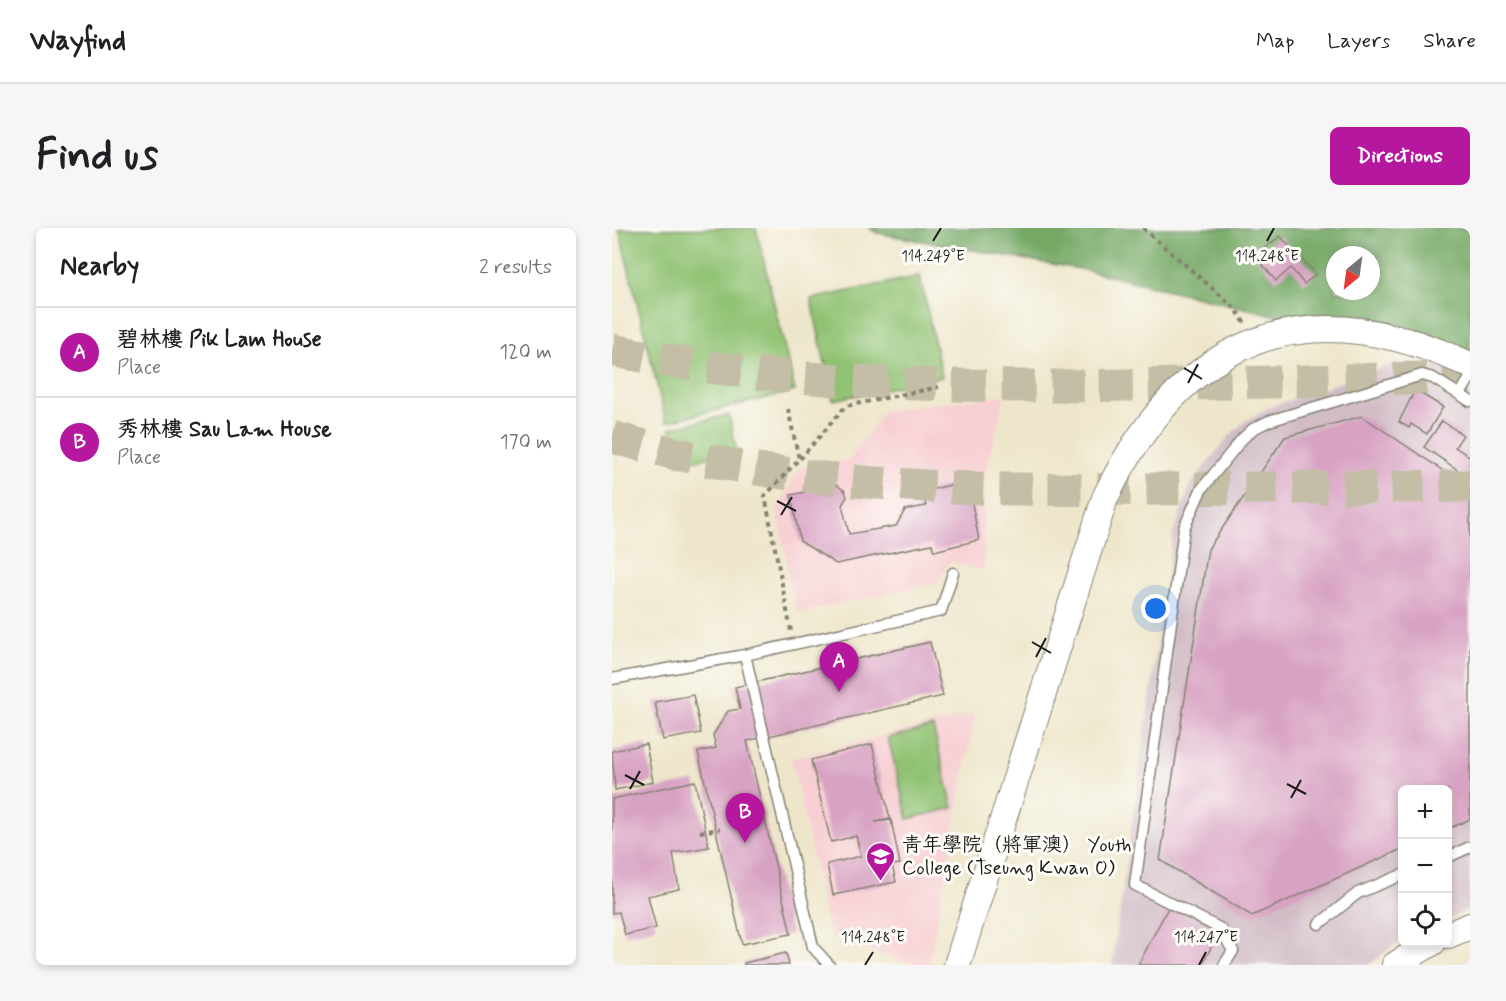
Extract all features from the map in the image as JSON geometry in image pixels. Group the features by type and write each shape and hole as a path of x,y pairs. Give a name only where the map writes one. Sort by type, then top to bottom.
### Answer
{"street":[{"path":"957,965 1105,498 1124,460 1149,422 1182,387 1219,359 1254,340 1295,331 1346,329 1395,336 1437,350 1470,365"},
{"path":"1452,934 1470,926"}],"lane":[{"path":"1224,965 1233,951 1221,929 1135,885 1184,528 1191,508 1201,490 1242,439 1269,420 1413,376 1433,378 1470,401"},
{"path":"1460,394 1470,378"},
{"path":"612,679 745,655 941,611 953,573"},
{"path":"745,655 813,947 829,965"},
{"path":"1452,855 1470,847"},
{"path":"1319,924 1358,893 1398,877"}],"path":[{"path":"1143,228 1236,309 1254,340"},
{"path":"793,644 765,496 846,406 939,387"},
{"path":"788,409 799,459"},
{"path":"700,832 720,829"}],"shaded area":[{"path":"1397,362 1453,367 1455,376 1470,386 1470,909 1452,917 1452,785 1398,785 1398,943 1368,965 1112,965 1173,534 1191,484 1230,435 1247,420 1268,408"},
{"path":"1005,395 984,479 984,571 949,562 937,583 796,613 777,509 801,467 850,460 884,410"},
{"name":"青年學院（將軍澳） Youth College (Tseung Kwan O)","path":"975,714 929,965 919,965 841,942 828,927 791,758"}],"green space":[{"path":"756,228 795,391 666,422 619,229"},
{"path":"869,228 1470,228 1470,353 1408,329 1307,323 1085,270 877,233"},
{"path":"920,276 942,377 833,400 811,299"},
{"path":"729,415 737,451 678,464 670,428"},
{"path":"933,727 953,808 908,819 888,738"}],"building":[{"path":"1280,236 1316,274 1304,284 1291,268 1276,281 1255,256"},
{"path":"1415,390 1443,407 1427,434 1411,424 1409,428 1399,422"},
{"path":"1362,416 1470,489 1470,819 1452,827 1452,785 1398,785 1398,851 1252,916 1160,860 1208,549 1285,437"},
{"path":"1442,421 1463,435 1455,447 1470,457 1470,478 1424,447"},
{"path":"954,484 956,495 970,493 979,540 934,551 932,544 836,564 800,541 791,495 837,485 845,491 847,497 842,505 849,534 896,526 905,510 926,506 922,492"},
{"path":"930,642 943,696 747,741 791,934 742,944 698,752 716,748 713,735 728,711 740,709 735,687"},
{"path":"693,695 701,733 663,740 655,702"},
{"path":"646,744 653,782 615,790 612,751"},
{"path":"872,744 890,819 875,822 891,820 900,864 892,865 896,882 833,895 827,864 861,856 856,836 831,842 811,760"},
{"path":"695,781 709,847 673,853 679,889 648,896 656,928 625,935 619,912 612,913 612,799"},
{"path":"1168,908 1218,934 1202,965 1138,965"},
{"path":"786,953 789,965 744,965 744,963"}],"tunnel":[{"path":"612,350 722,369 777,375 942,385 1209,384 1470,377"},
{"path":"612,437 679,454 746,467 814,477 951,487 1088,489 1470,486"}],"place":[{"name":"碧林樓 Pik Lam House","path":"839,692"},
{"name":"秀林樓 Sau Lam House","path":"745,843"},
{"name":"青年學院（將軍澳） Youth College (Tseung Kwan O)","path":"881,882"}]}
